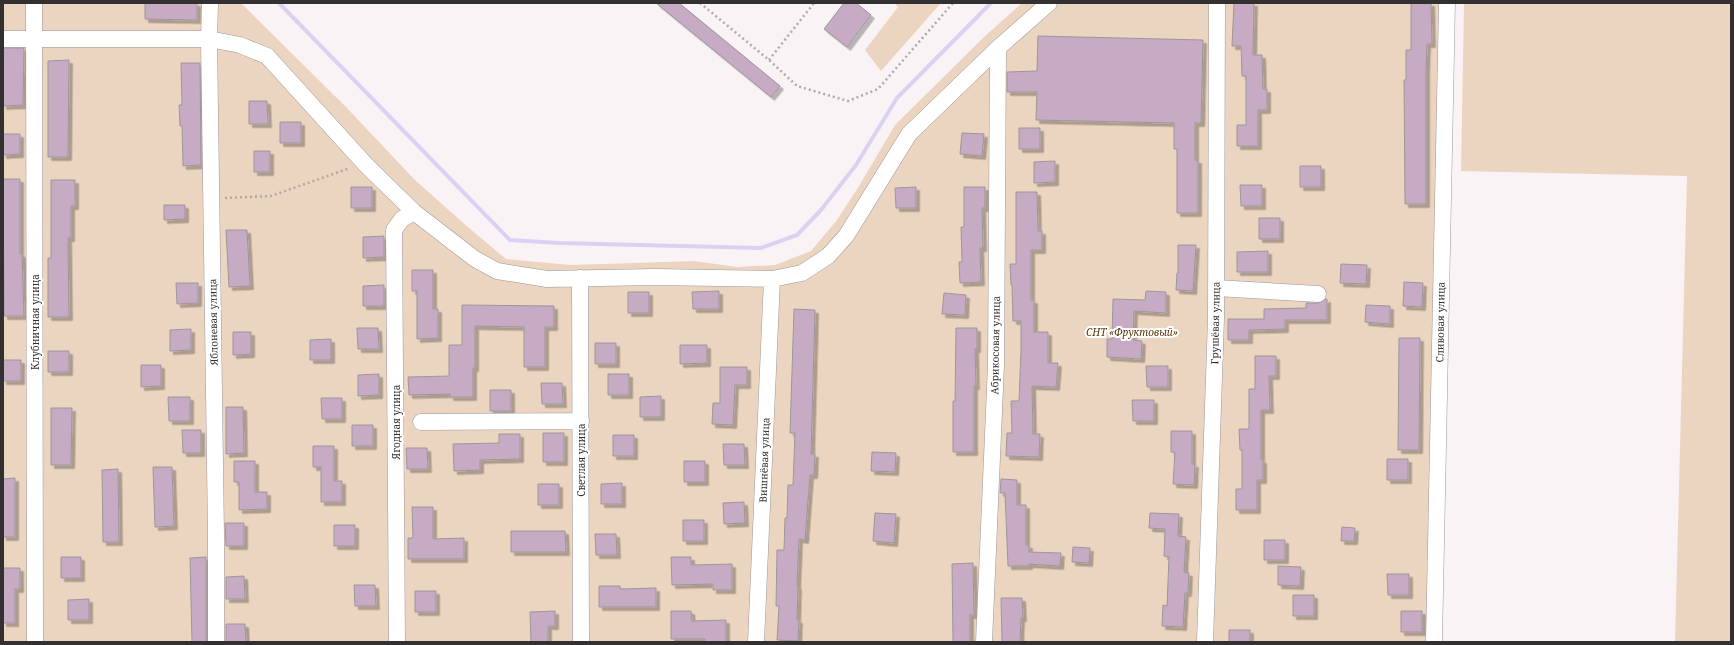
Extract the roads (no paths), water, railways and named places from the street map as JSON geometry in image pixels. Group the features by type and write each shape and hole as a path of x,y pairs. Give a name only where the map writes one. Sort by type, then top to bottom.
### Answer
{"street":[{"name":"Клубничная улица","path":"34,3 35,642"},
{"name":"Яблоневая улица","path":"210,3 209,39 216,535 216,642"},
{"path":"3,39 209,39 240,45 267,56 366,165 414,212 475,259 497,272 547,279 772,279 802,273 828,256 846,236 909,134 998,48 1048,3"},
{"name":"Грушёвая улица","path":"1205,642 1216,288 1217,3"},
{"name":"Сливовая улица","path":"1434,642 1447,3"},
{"name":"Абрикосовая улица","path":"984,642 996,365 998,48"},
{"name":"Ягодная улица","path":"397,642 394,230 402,219 414,212"},
{"name":"Светлая улица","path":"580,278 581,642"},
{"name":"Вишнёвая улица","path":"756,642 772,279"},
{"path":"1216,288 1318,294"},
{"path":"422,422 581,421"}],"waterway":[{"path":"279,3 510,240 559,243 761,248 797,235 821,210 856,165 897,98 991,3"}],"park label":[{"name":"СНТ «Фруктовый»","path":"1132,332"}]}
